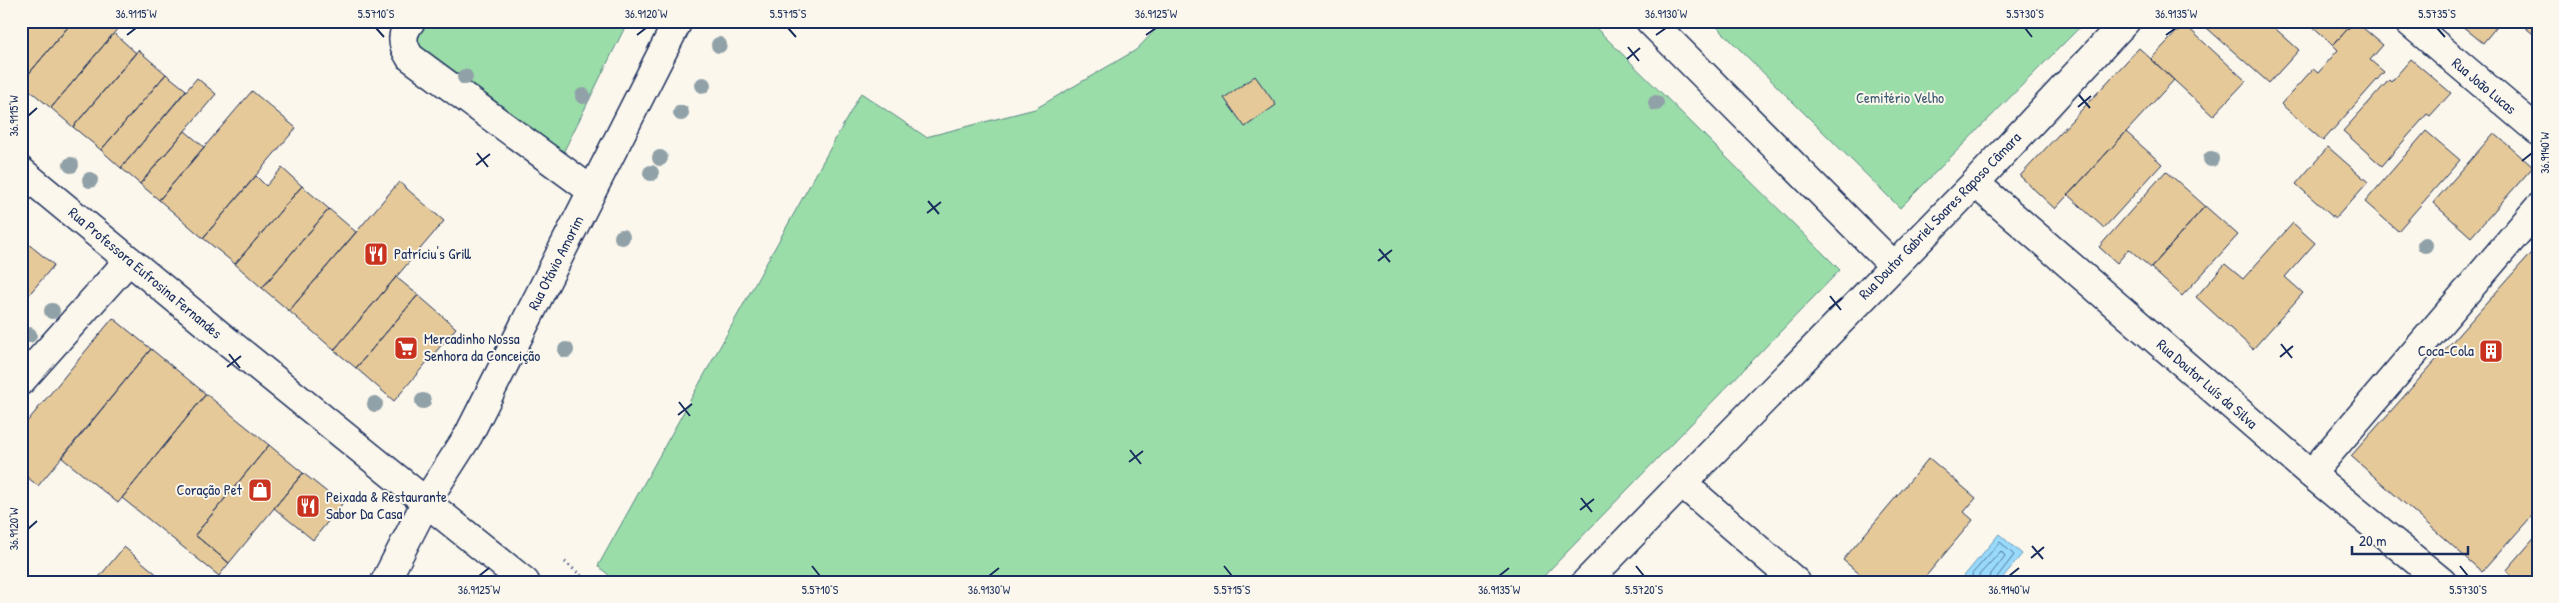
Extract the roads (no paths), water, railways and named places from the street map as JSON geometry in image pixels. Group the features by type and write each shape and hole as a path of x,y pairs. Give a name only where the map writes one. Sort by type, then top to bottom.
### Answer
{"street":[{"path":"412,21 403,31 403,45 410,57 592,191"},
{"name":"Rua Otávio Amorim","path":"385,582 426,500 468,436 678,21"},
{"path":"1650,21 1893,265"},
{"name":"Rua Doutor Gabriel Soares Raposo Câmara","path":"1586,582 1974,182 2126,21"},
{"name":"Rua João Lucas","path":"2408,21 2538,131"},
{"name":"Rua Professora Eufrosina Fernandes","path":"21,171 525,582"},
{"name":"Rua Doutor Luís da Silva","path":"1974,182 2311,474 2442,582"},
{"path":"2311,474 2538,208"},
{"path":"21,381 129,260"},
{"path":"1682,484 1796,582"}],"water":[{"path":"1999,534 2022,554 1999,582 1970,582 1964,576"}],"place":[{"name":"Patríciu's Grill","path":"376,254"},
{"name":"Mercadinho Nossa Senhora da Conceição","path":"406,348"},
{"name":"Coca-Cola","path":"2491,351"},
{"name":"Coração Pet","path":"260,490"},
{"name":"Peixada & Restaurante Sabor Da Casa","path":"308,506"}],"park label":[{"name":"Cemitério Velho","path":"1900,98"}]}
